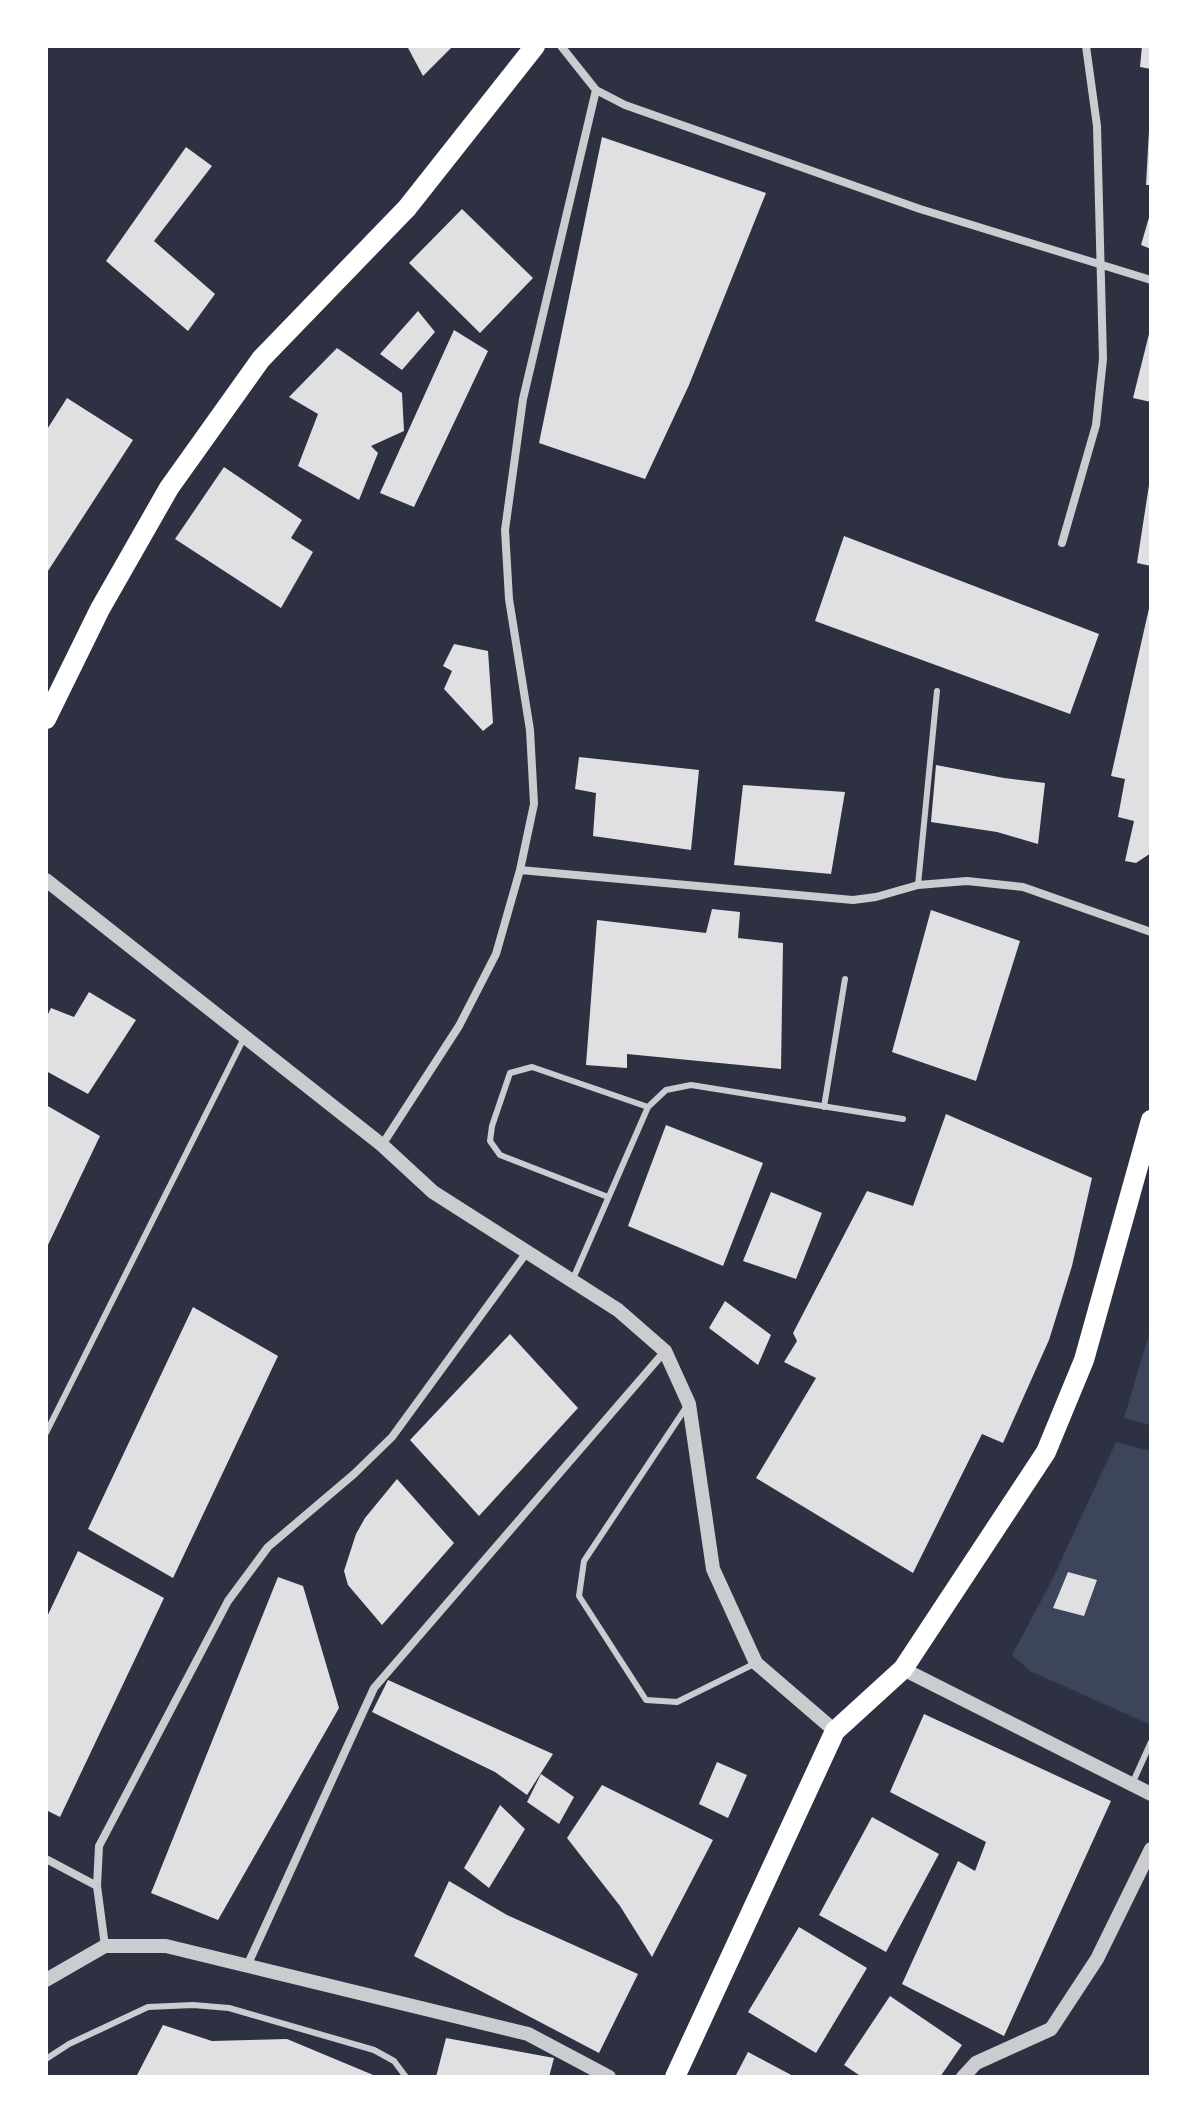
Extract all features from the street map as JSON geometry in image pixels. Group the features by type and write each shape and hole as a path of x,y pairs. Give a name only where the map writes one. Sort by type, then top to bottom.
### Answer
{"main road":[{"path":"46,719 100,609 169,488 261,359 407,208 535,46"},
{"path":"675,2077 835,1731 903,1669 1046,1452 1084,1360 1150,1131"}],"street":[{"path":"561,46 596,90 625,105 906,204 1151,280"},
{"path":"1062,543 1096,425 1103,359 1097,126 1086,46"},
{"path":"382,1145 459,1026 496,954 520,870 534,804 531,745 509,599 505,530 523,399 596,90"},
{"path":"520,870 853,900 918,885 967,881 1023,887 1151,932"},
{"path":"46,880 382,1145 433,1192 618,1310 665,1351 689,1404 713,1569 756,1663 835,1731"},
{"path":"105,1946 97,1886 99,1846 228,1601 268,1547 354,1474 392,1437 527,1252"},
{"path":"247,1966 374,1688 665,1351"},
{"path":"903,1669 1151,1794"},
{"path":"963,2077 976,2063 1051,2029 1097,1959 1151,1849"},
{"path":"46,1859 97,1886"},
{"path":"46,1980 105,1946 166,1946 528,2034 609,2077"}],"lane":[{"path":"918,885 937,691"},
{"path":"824,1107 845,979"},
{"path":"46,1433 245,1036"},
{"path":"608,1197 500,1155 490,1141 510,1073 532,1067 648,1107"},
{"path":"572,1281 648,1107 666,1090 691,1085 903,1119"},
{"path":"689,1404 584,1561 579,1596 646,1700 677,1702 756,1663"},
{"path":"1132,1784 1151,1742"},
{"path":"46,2059 69,2044 148,2007 193,2005 229,2008 374,2050 394,2061 406,2077"}],"shaded area":[{"path":"1151,1327 1151,1425 1124,1418"},
{"path":"1116,1442 1151,1451 1151,1725 1030,1671 1012,1655 1051,1582"}],"building":[{"path":"407,46 453,46 423,76"},
{"path":"1142,46 1151,46 1151,69 1140,67"},
{"path":"1149,131 1151,185 1146,185"},
{"path":"602,137 766,193 689,385 645,479 539,443"},
{"path":"186,147 212,166 154,241 215,294 188,331 106,261"},
{"path":"462,209 533,278 480,333 409,263"},
{"path":"1151,214 1151,249 1141,245"},
{"path":"418,311 435,332 402,370 380,354"},
{"path":"454,330 488,351 414,507 380,493"},
{"path":"1151,330 1151,402 1133,398"},
{"path":"337,348 402,393 404,431 371,446 378,453 359,500 298,466 318,414 289,397"},
{"path":"67,398 133,440 46,574 46,431"},
{"path":"224,467 302,520 291,538 313,552 281,608 175,539"},
{"path":"1151,485 1151,566 1137,563"},
{"path":"844,536 1099,634 1070,714 815,621"},
{"path":"1150,604 1151,853 1136,863 1125,861 1134,821 1118,817 1125,779 1111,776"},
{"path":"454,644 488,651 493,723 483,731 444,689 452,671 443,666"},
{"path":"579,757 699,770 691,850 593,836 596,793 575,789"},
{"path":"936,765 1045,783 1038,844 997,832 931,822"},
{"path":"743,785 845,792 831,874 734,865"},
{"path":"712,909 740,912 738,938 783,943 781,1069 627,1054 627,1068 586,1065 597,920 706,933"},
{"path":"931,910 1020,941 976,1081 892,1052"},
{"path":"89,992 136,1020 88,1094 46,1071 46,1018 51,1008 74,1017"},
{"path":"46,1105 100,1136 46,1249"},
{"path":"946,1114 1092,1178 1072,1266 1049,1340 1003,1443 982,1434 913,1573 756,1478 816,1378 784,1362 797,1341 793,1333 867,1191 913,1206"},
{"path":"666,1125 763,1163 723,1266 628,1226"},
{"path":"771,1192 822,1213 796,1279 743,1261"},
{"path":"725,1301 771,1335 758,1365 709,1328"},
{"path":"193,1307 278,1356 173,1578 88,1529"},
{"path":"510,1334 578,1408 479,1516 410,1440"},
{"path":"397,1479 454,1543 382,1625 348,1585 344,1571 356,1534 365,1518"},
{"path":"78,1551 164,1598 60,1817 46,1810 46,1619"},
{"path":"1068,1572 1097,1580 1084,1616 1053,1608"},
{"path":"278,1577 303,1586 339,1708 218,1920 151,1893"},
{"path":"388,1680 553,1754 527,1795 495,1772 372,1712"},
{"path":"924,1714 1111,1801 1004,2036 902,1984 958,1861 975,1871 986,1842 890,1792"},
{"path":"717,1762 747,1775 728,1818 699,1804"},
{"path":"541,1774 574,1797 559,1824 527,1802"},
{"path":"602,1785 713,1840 652,1957 620,1906 567,1838"},
{"path":"500,1805 525,1829 489,1888 464,1868"},
{"path":"872,1817 939,1854 886,1952 819,1915"},
{"path":"449,1881 507,1915 638,1974 599,2053 414,1956"},
{"path":"799,1927 867,1968 816,2053 748,2012"},
{"path":"890,1996 962,2045 940,2077 862,2077 844,2065"},
{"path":"163,2025 212,2041 287,2039 378,2077 136,2077"},
{"path":"446,2038 554,2058 549,2077 436,2077"},
{"path":"748,2052 795,2077 735,2077"}]}
